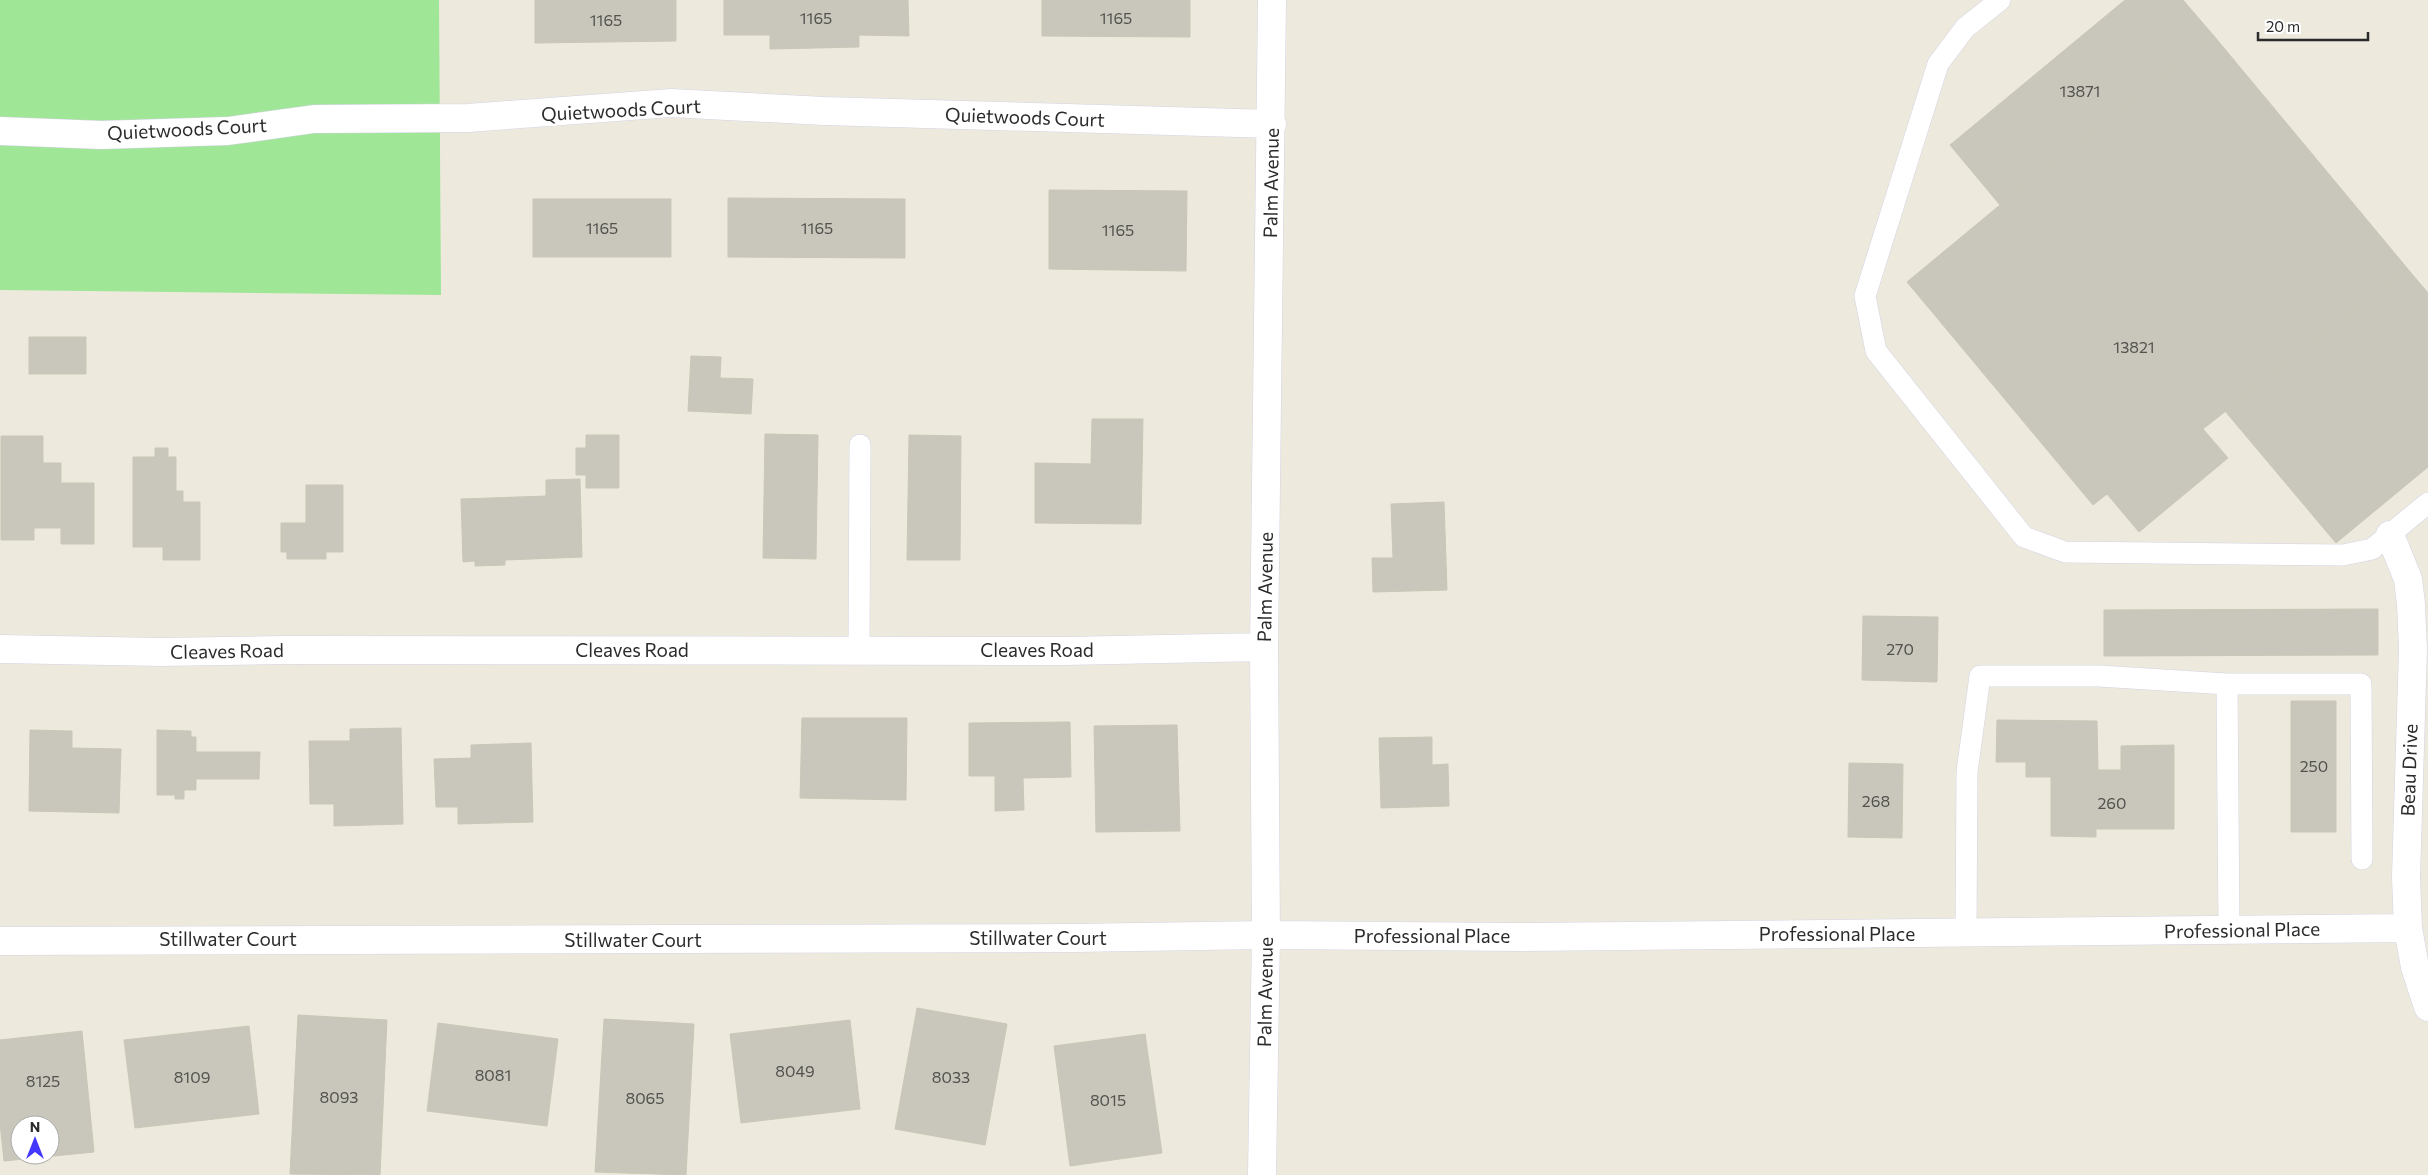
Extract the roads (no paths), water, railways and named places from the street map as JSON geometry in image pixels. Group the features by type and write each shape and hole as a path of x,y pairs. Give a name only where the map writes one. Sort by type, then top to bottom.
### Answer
{"street":[{"name":"Palm Avenue","path":"1262,1175 1266,935 1264,647 1272,124 1272,0"},
{"name":"Quietwoods Court","path":"0,131 101,135 228,131 314,119 468,118 671,104 834,112 1272,124"},
{"name":"Beau Drive","path":"2390,535 2408,579 2420,638 2406,877 2408,928 2415,966 2428,1007"},
{"name":"Cleaves Road","path":"0,649 151,652 283,650 1065,651 1264,647"},
{"name":"Professional Place","path":"1266,935 1532,937 2408,928"},
{"name":"Stillwater Court","path":"0,941 679,940 1266,935"}],"lane":[{"path":"2000,0 1965,28 1938,64 1865,296 1876,351 2024,536 2065,552 2343,556 2372,549 2428,503"},
{"path":"859,651 860,445"},
{"path":"1966,934 1967,772 1980,676 2099,676 2227,684 2361,684 2362,859"},
{"path":"2227,684 2229,930"}]}
